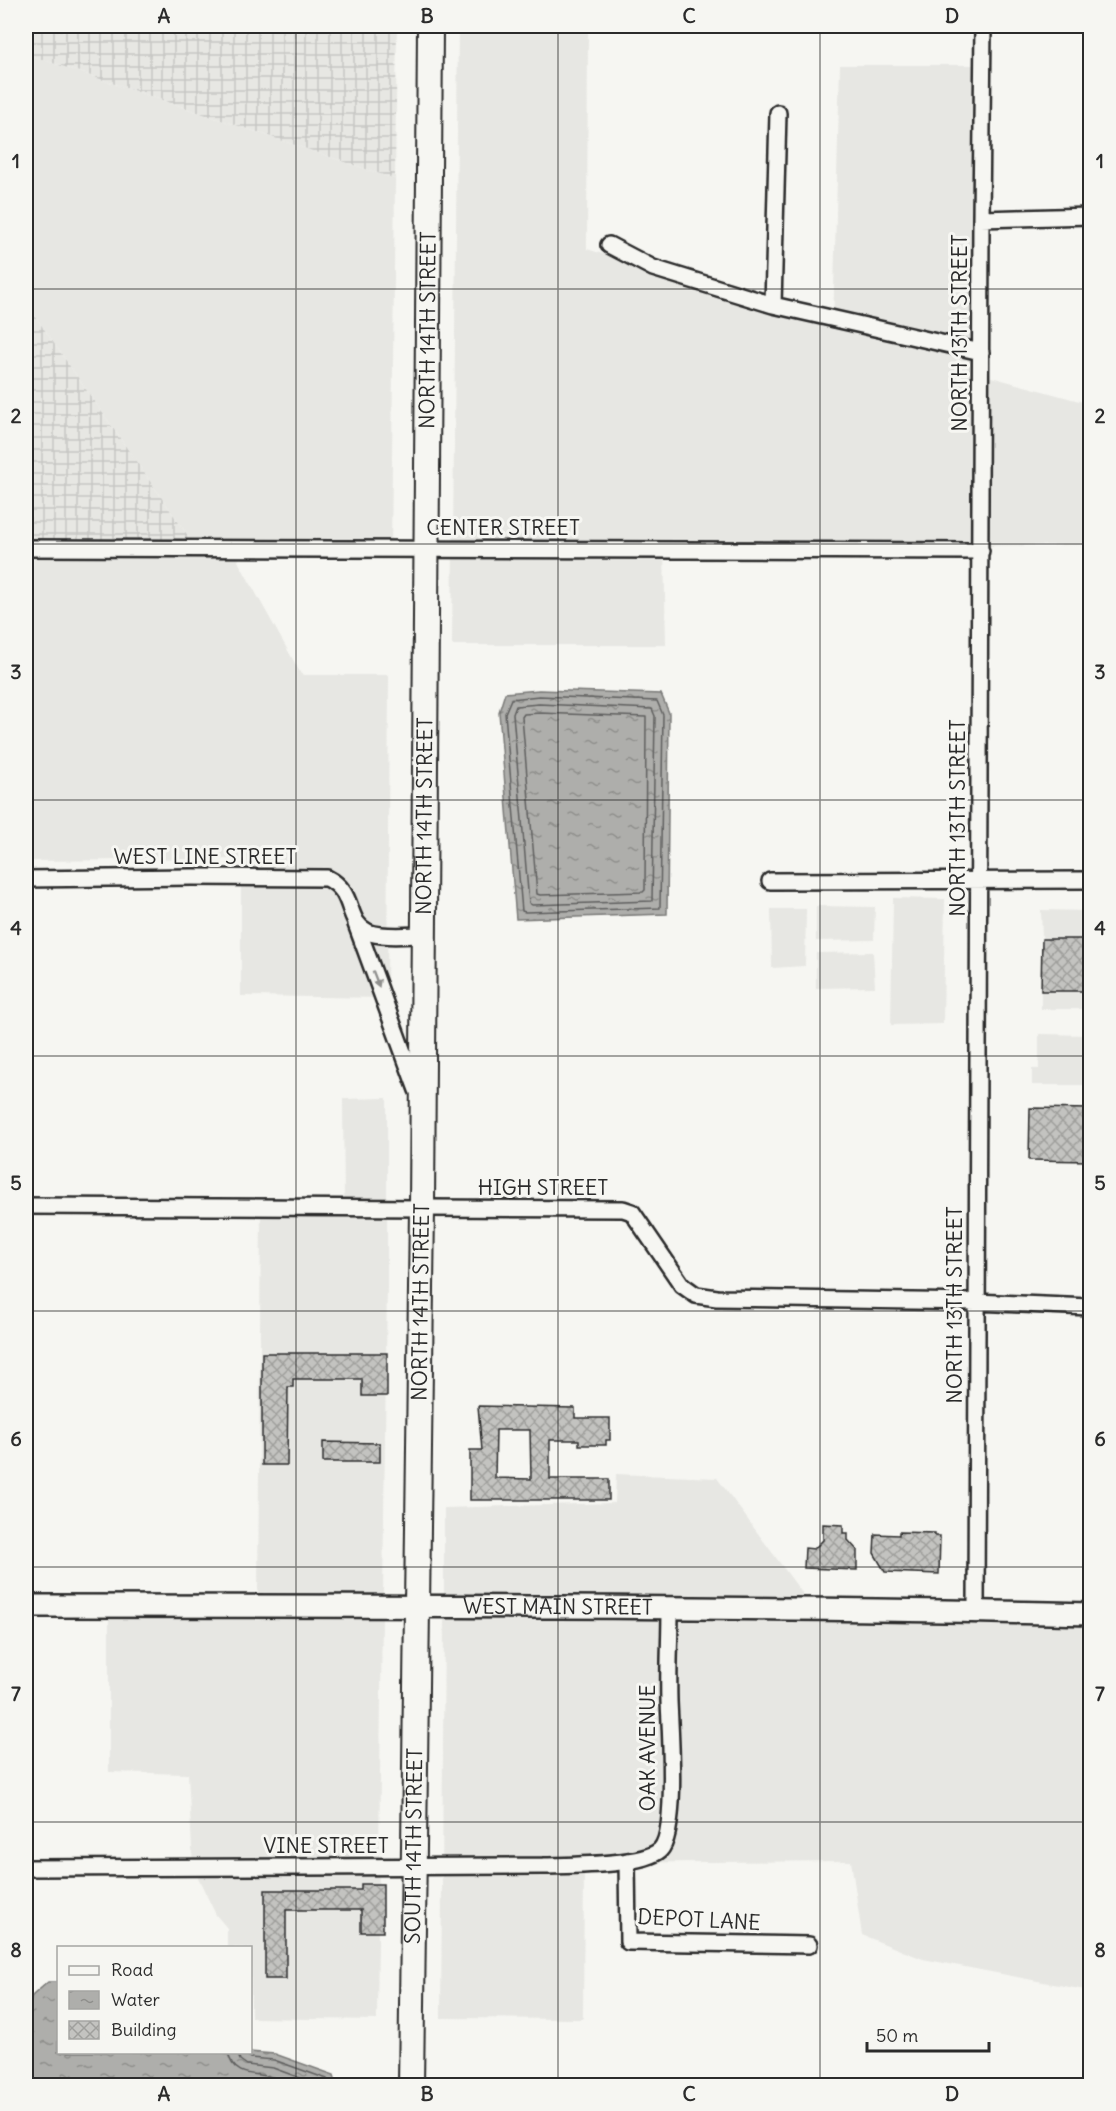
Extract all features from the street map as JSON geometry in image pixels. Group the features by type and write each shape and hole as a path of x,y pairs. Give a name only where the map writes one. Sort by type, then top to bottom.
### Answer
{"highway":[{"name":"NORTH 14TH STREET","path":"418,1606 430,26"},
{"name":"SOUTH 14TH STREET","path":"411,2085 418,1606"}],"main road":[{"name":"WEST MAIN STREET","path":"26,1606 418,1606 1090,1614"}],"street":[{"name":"NORTH 13TH STREET","path":"976,1612 981,219 984,26"},
{"path":"773,305 778,112"},
{"path":"981,219 1090,216"},
{"path":"609,245 653,268 773,305 981,352"},
{"name":"CENTER STREET","path":"26,548 981,551"},
{"name":"WEST LINE STREET","path":"26,879 327,878 336,882 346,893 423,1104"},
{"path":"770,881 1090,880"},
{"path":"356,924 369,933 424,935"},
{"name":"HIGH STREET","path":"26,1206 623,1209 633,1212 682,1285 696,1295 746,1299 976,1302 1090,1307"},
{"name":"OAK AVENUE","path":"627,1861 653,1854 661,1849 665,1841 670,1811 672,1766 669,1699 670,1609"},
{"name":"VINE STREET","path":"26,1868 543,1866 627,1861"},
{"name":"DEPOT LANE","path":"627,1861 628,1942 809,1945"}],"shaded area":[{"path":"26,26 397,26 395,179 26,54"},
{"path":"458,26 588,26 587,249 833,326 840,65 983,65 984,375 1090,404 1090,545 664,549 666,645 452,645"},
{"path":"26,54 395,179 391,556 241,555 238,561 301,674 389,675 387,998 241,996 241,859 26,861 26,551 200,553 26,303"},
{"path":"26,303 200,553 26,551"},
{"path":"893,898 945,899 943,1024 891,1025"},
{"path":"816,906 875,907 874,940 816,941"},
{"path":"771,909 806,909 805,966 772,968"},
{"path":"1041,910 1090,911 1090,940 1042,939"},
{"path":"873,952 875,987 816,988 816,953"},
{"path":"1041,991 1090,991 1090,1009 1041,1009"},
{"path":"1039,1034 1090,1035 1090,1085 1032,1085 1032,1069 1039,1069"},
{"path":"387,1098 383,1596 258,1597 261,1207 344,1207 343,1099"},
{"path":"616,1474 717,1478 808,1601 444,1597 444,1508 615,1503"},
{"path":"382,1615 377,2020 252,2018 252,1946 227,1946 227,1928 216,1915 193,1867 188,1774 109,1772 109,1616"},
{"path":"444,1616 762,1620 896,1619 1090,1624 1090,1991 923,1959 862,1935 851,1861 584,1863 583,2019 441,2018"}],"water":[{"path":"539,690 661,694 669,713 667,914 516,919 499,712 505,693"},
{"path":"48,1982 57,1982 57,2054 275,2054 334,2075 337,2085 26,2085 26,2022 32,1996"}],"building":[{"path":"1042,939 1090,939 1090,991 1041,991"},
{"path":"1030,1108 1090,1109 1090,1161 1029,1160"},
{"path":"262,1353 387,1353 387,1396 362,1396 362,1379 293,1379 293,1387 288,1387 287,1465 262,1465"},
{"path":"478,1406 575,1408 575,1418 610,1418 610,1440 606,1440 606,1445 579,1445 579,1440 550,1440 550,1479 609,1479 609,1500 470,1500 470,1450 482,1450","holes":["496,1430 530,1430 531,1479 495,1478"]},
{"path":"323,1442 380,1443 380,1462 323,1462"},
{"path":"823,1524 843,1525 843,1533 848,1533 848,1540 857,1550 857,1570 804,1568 805,1548 814,1549 823,1540"},
{"path":"899,1532 935,1533 935,1536 940,1536 939,1574 885,1572 874,1553 875,1534 899,1535"},
{"path":"361,1884 383,1884 383,1932 361,1932 361,1910 286,1910 286,1979 265,1979 265,1890 361,1890"}]}
